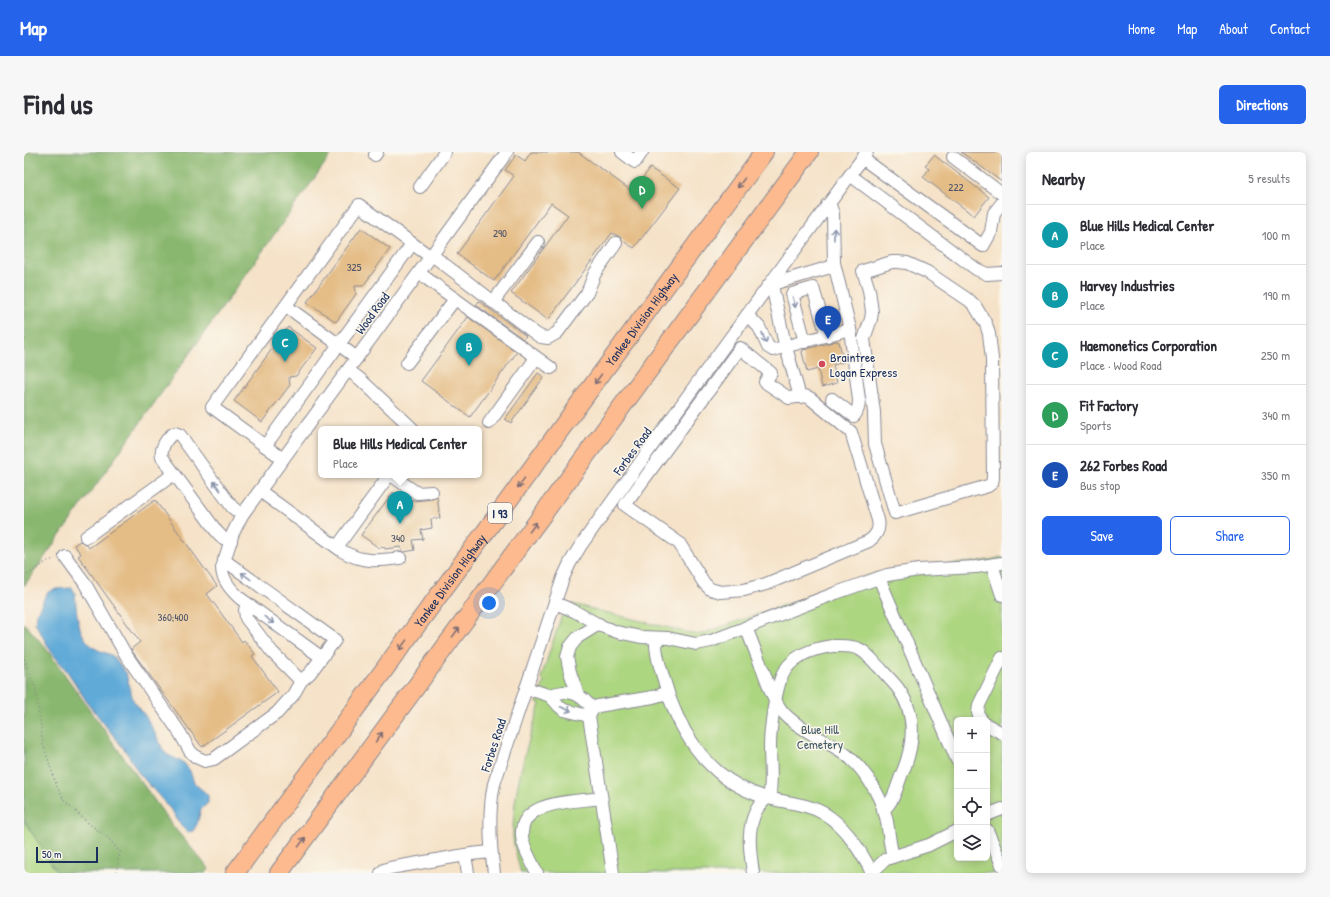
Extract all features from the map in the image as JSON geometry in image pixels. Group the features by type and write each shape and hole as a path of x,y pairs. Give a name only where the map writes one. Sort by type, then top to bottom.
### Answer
{"highway":[{"name":"Yankee Division Highway","path":"235,873 764,152"},
{"path":"279,873 808,152"}],"street":[{"path":"420,187 445,152"},
{"name":"Wood Road","path":"224,560 235,528 242,516 507,152"},
{"path":"622,152 635,162 642,152"},
{"path":"864,155 982,246 991,232 994,213 1002,203"},
{"name":"Forbes Road","path":"494,873 491,852 491,819 496,779 567,570 581,545 864,155"},
{"path":"953,157 1002,194"},
{"path":"850,175 976,269 987,274 1002,273"},
{"path":"827,204 831,208 834,217 834,266 850,329 859,400 857,412 854,416 832,399"},
{"path":"283,459 212,407 360,206 538,335 546,338 552,337 557,333 587,293 595,273 616,243"},
{"path":"493,302 538,242"},
{"path":"265,446 412,244"},
{"path":"892,262 902,262 912,264 927,272 968,299 975,306 986,324 989,334 993,364 992,483 988,486 895,513 874,439 874,412 864,339 872,319 872,312 869,290 864,271 892,262"},
{"path":"800,397 786,347 773,290 769,285 834,266"},
{"path":"419,273 551,368"},
{"path":"805,342 792,294 813,288 827,336"},
{"path":"407,363 455,299"},
{"path":"286,306 357,358"},
{"path":"747,315 759,327 768,347 774,350 850,329"},
{"path":"740,348 771,373 765,382 786,396 793,398 805,396 810,398 849,430 855,442 878,520 879,527 877,534 864,543 773,581 751,588 725,592 710,589 704,583 679,543 624,505 740,348"},
{"path":"489,422 536,358"},
{"path":"348,370 360,379 410,426"},
{"path":"230,541 223,538 217,532 162,457 161,452 170,436 175,433 180,435 232,507 242,516"},
{"path":"855,442 874,439"},
{"path":"86,537 174,474"},
{"path":"337,547 388,478"},
{"path":"394,478 417,493 432,492"},
{"path":"260,491 350,555 364,560 375,561 400,558"},
{"path":"65,556 82,579 123,650 192,753 201,761 214,759 273,716 293,695 301,681 310,673 335,640 224,560 222,568 223,576 237,595 321,658"},
{"path":"555,604 574,610 597,623 612,624 643,631 656,638 668,638 701,644 836,593 901,572 997,564 1002,595"},
{"path":"879,578 954,753"},
{"path":"247,604 245,610 246,618 269,649 301,681"},
{"path":"597,623 578,637 570,647 567,657 570,672 578,695 591,712 601,798 613,873"},
{"path":"746,627 776,702 786,715 794,722 844,752 860,768 870,782 883,810 893,856"},
{"path":"656,638 657,657 667,693 673,708 689,739 719,774 738,786 753,793 767,798 807,806 820,811 832,819 856,846 872,873 883,861 893,856 929,845 954,832"},
{"path":"753,873 750,829 758,807 767,798 770,788 770,741 780,682 784,672 792,662 806,652 820,648 844,646 854,647 864,652 900,691 911,723 912,740 907,763 891,802 883,810"},
{"path":"980,717 978,705 1002,658"},
{"path":"526,688 548,694 566,692 578,695"},
{"path":"548,694 564,710 591,712 598,706 653,697 667,693"},
{"path":"990,727 1002,733"},
{"path":"537,873 523,841 523,829 528,817 534,811 548,805 601,798"},
{"path":"990,814 1002,809"},
{"path":"990,837 1002,864"},
{"path":"382,873 384,870 390,868 491,852"},
{"path":"465,855 468,873"}],"path":[{"path":"24,577 48,561 65,556"},
{"path":"24,659 36,690 43,744 57,787 64,800 87,822 108,838 120,852 116,873"}],"green space":[{"path":"24,152 333,152 24,586"},
{"name":"Blue Hill Cemetery","path":"1002,557 1002,873 521,873 513,839 515,801 518,784 540,704 537,703 544,682 541,678 561,617 572,604 698,635 876,573 990,560"},
{"path":"24,623 45,647 172,825 209,869 206,873 58,873 54,868 24,820"},
{"path":"24,820 58,873 24,873"}],"water":[{"path":"71,588 75,593 79,624 85,638 89,644 96,649 113,656 126,673 133,700 146,717 163,750 166,754 184,763 190,771 194,783 208,795 208,803 201,809 197,824 193,831 187,832 181,826 173,812 138,772 127,753 87,702 67,671 52,653 35,623 37,613 47,593 52,590"}],"building":[{"path":"531,152 578,152 633,192 650,168 680,188 634,248 623,241 620,237 612,233 548,320 511,293 568,215 551,203 494,281 457,254 514,176 505,170 516,155 525,161"},
{"path":"961,152 1002,152 1002,182"},
{"path":"934,155 989,197 974,216 923,177 929,169 925,166"},
{"path":"361,228 390,249 363,286 355,286 356,294 336,322 307,302"},
{"path":"479,301 526,336 523,339 476,305"},
{"path":"468,317 517,352 470,417 421,381"},
{"path":"288,327 317,348 296,376 289,377 290,385 262,422 234,401"},
{"name":"Braintree Logan Express","path":"836,341 839,342 844,362 833,365 837,383 822,387 818,369 807,372 802,352 803,350"},
{"path":"538,373 544,377 511,423 505,419"},
{"path":"393,492 405,502 432,499 437,497 440,518 431,519 432,528 421,530 423,539 413,540 415,550 404,552 402,551 401,547 385,549 384,547 379,548 361,535"},
{"path":"155,500 217,586 207,594 242,642 244,640 255,654 252,656 278,692 202,747 132,651 131,649 140,642 78,556 81,554 74,545 80,541 86,544 89,548"}],"place":[{"name":"Fit Factory","path":"642,209"},
{"name":"262 Forbes Road","path":"828,339"},
{"name":"Haemonetics Corporation","path":"285,362"},
{"name":"Braintree Logan Express","path":"822,364"},
{"name":"Harvey Industries","path":"469,366"},
{"name":"Blue Hills Medical Center","path":"400,524"}]}
